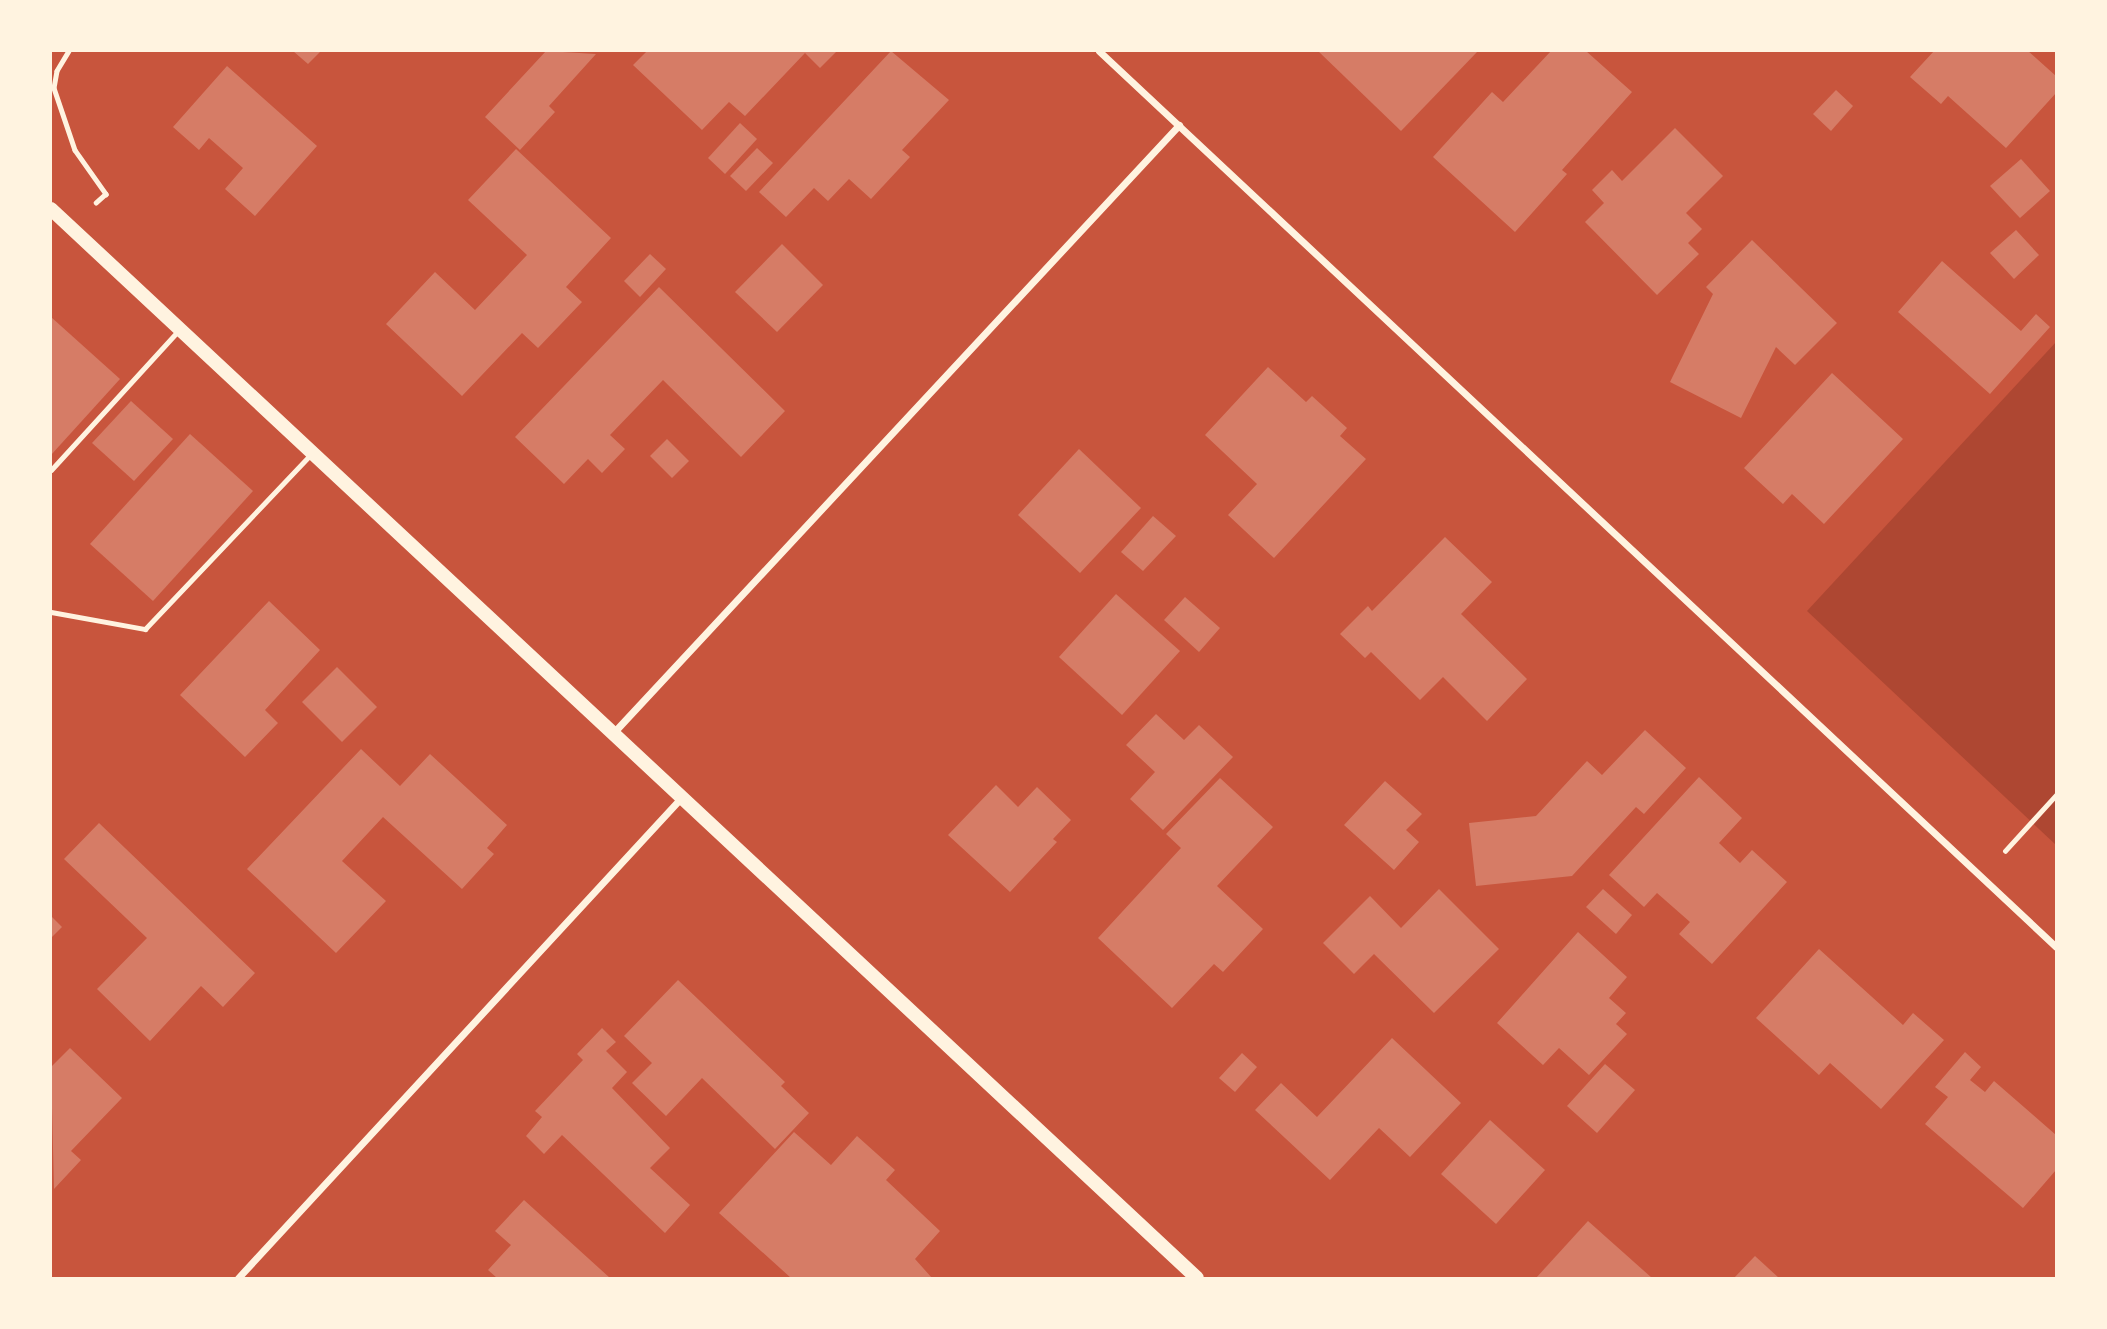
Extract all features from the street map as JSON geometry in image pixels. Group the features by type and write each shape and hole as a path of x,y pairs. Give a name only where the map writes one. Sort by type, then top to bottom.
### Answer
{"main road":[{"path":"51,209 315,451 1197,1278"}],"street":[{"path":"1099,51 2056,947"},
{"path":"615,731 1179,125"},
{"path":"238,1278 682,796"}],"lane":[{"path":"51,470 181,328"},
{"path":"51,612 145,629 315,451"}],"path":[{"path":"69,51 57,71 54,88 60,117 87,171 106,194 101,198"},
{"path":"2005,851 2056,795"}],"shaded area":[{"path":"2056,342 2056,845 1807,611"}],"building":[{"path":"293,51 321,51 308,64"},
{"path":"546,51 596,54 549,106 555,112 520,150 485,117"},
{"path":"647,51 837,51 820,68 805,53 745,116 729,102 702,130 633,65"},
{"path":"891,51 949,100 902,150 910,157 871,199 849,179 828,201 814,188 786,217 759,192"},
{"path":"1318,51 1478,51 1401,131"},
{"path":"1551,51 1586,51 1632,92 1562,170 1567,174 1515,232 1433,157 1492,92 1503,102"},
{"path":"1934,51 2028,51 2056,76 2056,93 2006,148 1948,96 1941,104 1910,77"},
{"path":"227,66 317,146 255,216 225,189 243,168 209,138 199,150 173,127"},
{"path":"1836,90 1853,106 1831,131 1813,114"},
{"path":"740,123 757,139 725,174 708,158"},
{"path":"1675,128 1723,176 1686,213 1702,229 1688,243 1699,254 1657,295 1585,222 1604,203 1592,190 1612,170 1622,181"},
{"path":"757,148 773,163 746,191 730,176"},
{"path":"516,149 611,238 566,287 582,302 538,348 522,333 462,396 386,324 435,272 475,310 527,255 468,200"},
{"path":"2021,159 2050,191 2020,218 1990,186"},
{"path":"2016,230 2039,255 2014,279 1990,253"},
{"path":"1752,240 1837,323 1795,365 1776,347 1741,418 1670,382 1713,294 1706,287"},
{"path":"782,244 823,285 777,332 735,292"},
{"path":"650,254 666,269 640,297 624,281"},
{"path":"1942,261 2021,331 2036,314 2050,327 1990,394 1898,312"},
{"path":"659,287 785,411 741,457 663,380 610,435 625,449 602,473 588,459 564,484 515,437"},
{"path":"51,317 120,379 51,455"},
{"path":"1268,367 1306,402 1312,396 1347,428 1340,436 1366,459 1274,558 1228,515 1257,484 1205,435"},
{"path":"1832,373 1903,439 1824,524 1792,494 1783,504 1744,468"},
{"path":"131,401 173,439 134,481 92,443"},
{"path":"190,434 253,491 153,601 90,544"},
{"path":"667,439 689,461 672,478 650,456"},
{"path":"1079,449 1141,508 1080,573 1018,515"},
{"path":"1153,516 1176,536 1143,571 1121,552"},
{"path":"1445,537 1492,582 1461,614 1527,679 1487,721 1443,677 1420,700 1371,652 1365,658 1340,634 1368,606 1372,611"},
{"path":"1116,594 1180,651 1122,715 1059,657"},
{"path":"1185,597 1220,628 1199,652 1164,620"},
{"path":"269,601 320,650 265,710 278,723 245,757 180,695"},
{"path":"337,667 377,707 342,742 302,702"},
{"path":"1156,714 1184,740 1199,725 1233,757 1163,830 1130,799 1155,772 1126,745"},
{"path":"1645,730 1686,768 1644,814 1636,807 1572,876 1476,886 1469,823 1536,816 1587,761 1602,775"},
{"path":"361,749 400,786 430,754 507,825 487,848 494,854 462,889 383,817 342,861 386,901 336,953 247,869"},
{"path":"1699,777 1742,818 1719,843 1740,863 1752,850 1787,882 1712,964 1679,934 1690,922 1657,893 1644,907 1609,875"},
{"path":"1220,778 1273,827 1217,886 1263,929 1223,972 1214,964 1172,1008 1098,938 1181,848 1166,834"},
{"path":"1385,781 1422,814 1406,830 1419,842 1394,870 1344,825"},
{"path":"996,785 1018,807 1037,787 1071,820 1053,839 1057,842 1010,892 948,835"},
{"path":"99,823 255,973 223,1007 201,986 150,1041 97,989 147,938 64,859"},
{"path":"1439,889 1499,949 1434,1013 1374,954 1354,974 1323,943 1370,896 1401,928"},
{"path":"1603,889 1632,915 1616,934 1586,907"},
{"path":"51,916 62,927 51,938"},
{"path":"1578,932 1627,977 1609,998 1626,1013 1616,1024 1627,1034 1589,1075 1559,1048 1543,1065 1497,1023"},
{"path":"1819,949 1903,1025 1913,1013 1944,1040 1881,1109 1830,1063 1819,1075 1756,1018"},
{"path":"678,980 785,1082 781,1086 809,1113 775,1149 702,1078 666,1116 632,1083 652,1063 624,1036"},
{"path":"602,1028 616,1042 606,1051 627,1072 612,1088 670,1148 650,1168 690,1205 665,1233 562,1135 544,1154 526,1136 542,1117 535,1111 583,1060 577,1054"},
{"path":"1392,1038 1461,1103 1410,1157 1379,1128 1330,1180 1255,1110 1281,1083 1317,1117"},
{"path":"70,1048 122,1098 71,1151 81,1160 54,1189 51,1067"},
{"path":"1965,1052 1981,1067 1970,1080 1985,1092 1994,1081 2056,1135 2056,1170 2023,1208 1925,1124 1948,1097 1935,1087"},
{"path":"1242,1053 1257,1067 1235,1092 1219,1078"},
{"path":"1605,1064 1635,1090 1597,1133 1567,1106"},
{"path":"1490,1120 1545,1170 1496,1224 1441,1174"},
{"path":"794,1132 831,1165 857,1136 895,1170 886,1180 940,1231 915,1259 932,1278 791,1278 719,1213"},
{"path":"524,1200 610,1278 497,1278 488,1270 511,1245 495,1231"},
{"path":"1588,1221 1652,1278 1536,1278"},
{"path":"1755,1256 1779,1278 1734,1278"}]}
